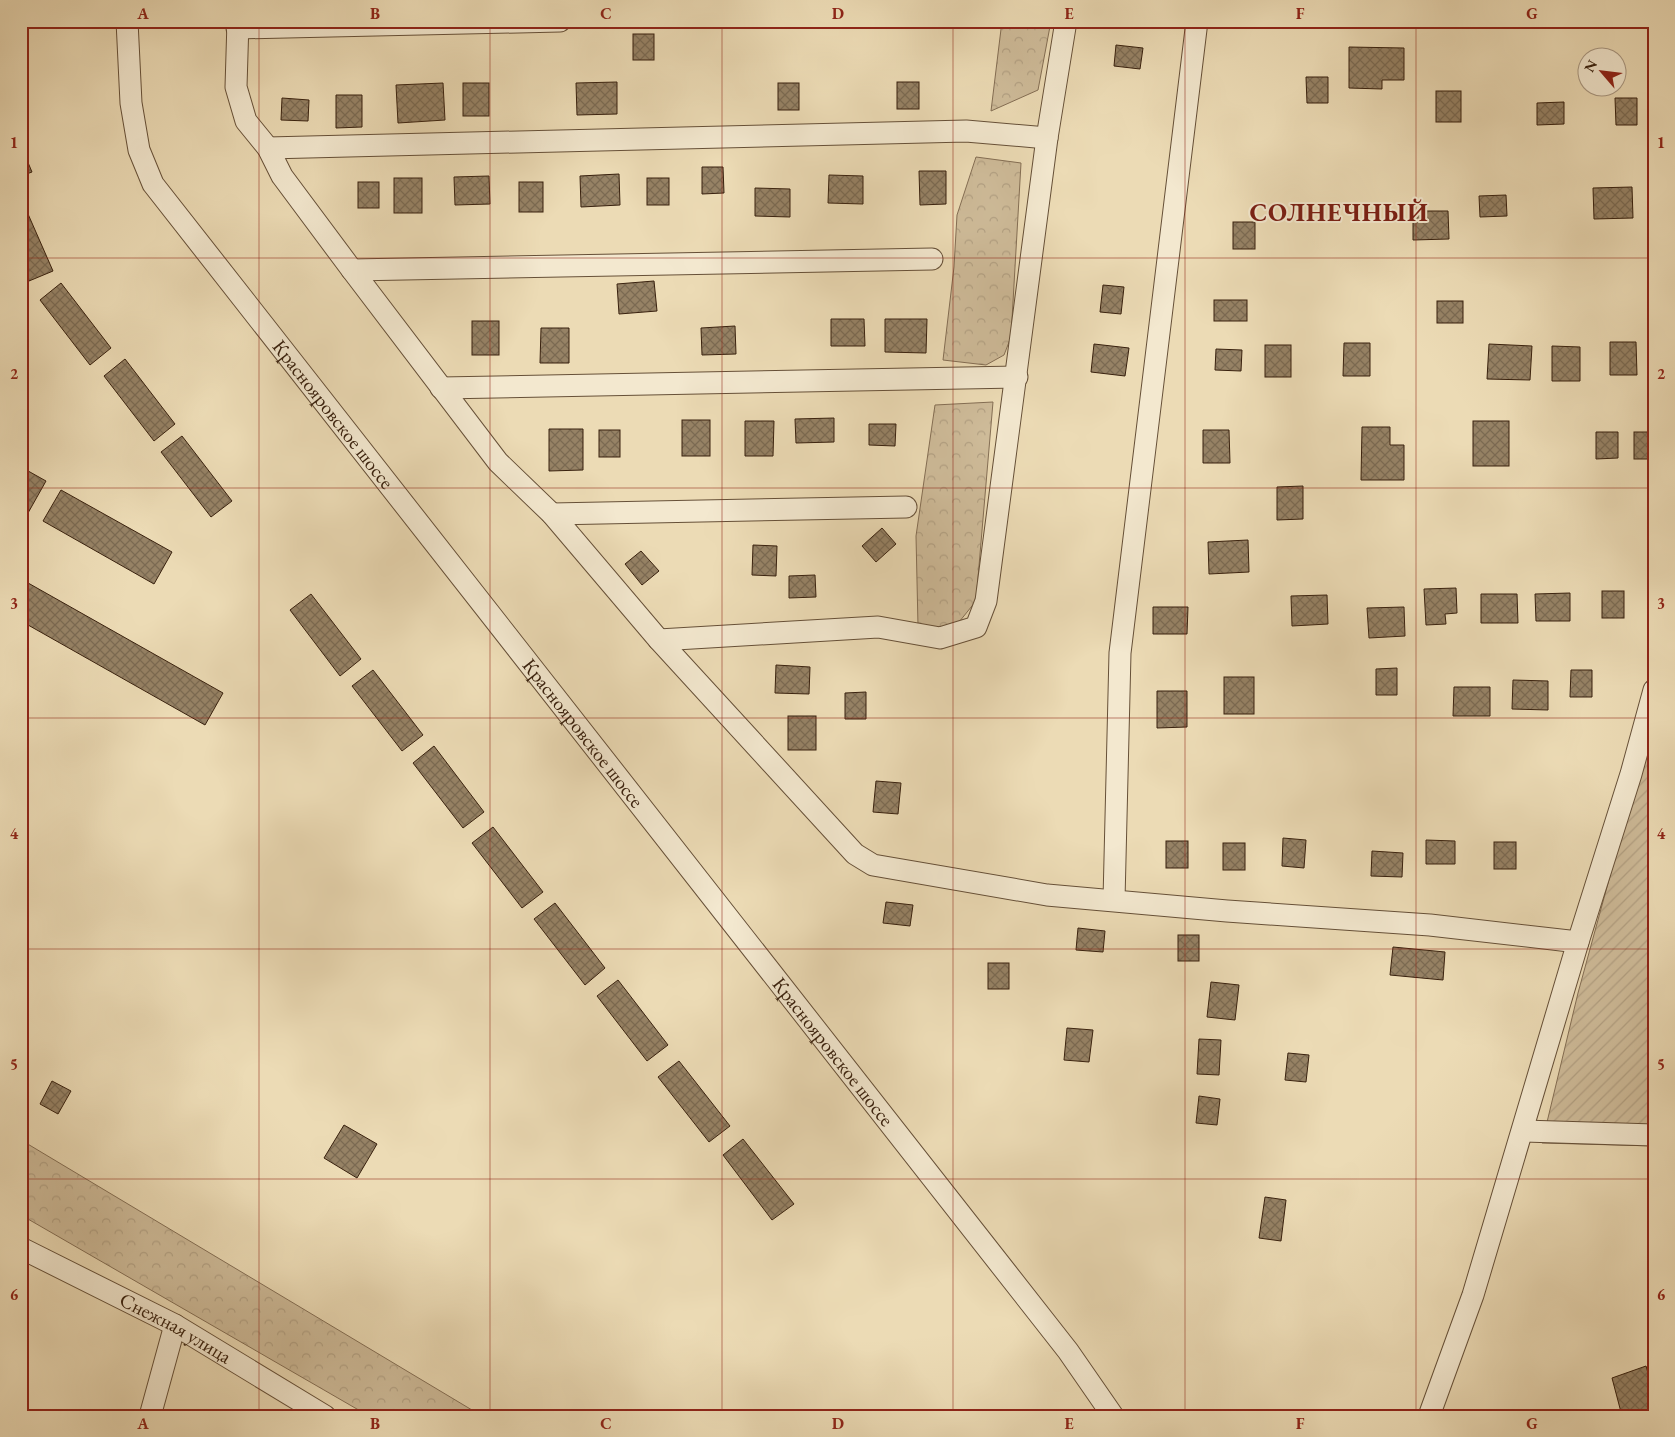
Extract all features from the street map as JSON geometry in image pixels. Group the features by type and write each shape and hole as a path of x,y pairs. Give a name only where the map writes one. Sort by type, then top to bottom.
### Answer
{"street":[{"name":"Краснояровское шоссе","path":"127,21 131,103 138,150 153,184 1049,1328 1113,1416"},
{"path":"560,21 237,24 236,87 246,121 268,148 282,176 498,462 552,514 659,640 855,854 873,865 1047,894 1227,911 1430,925 1578,942"},
{"path":"659,640 878,627 940,638 976,627 986,601 1017,378 1047,138 1066,21"},
{"path":"1114,900 1120,653 1197,21"},
{"path":"268,148 966,132 1047,138"},
{"path":"352,270 932,259"},
{"path":"442,388 1017,378"},
{"path":"552,514 906,507"},
{"path":"1428,1416 1473,1295 1654,690"},
{"path":"1523,1131 1654,1135"},
{"name":"Снежная улица","path":"21,1248 175,1325 325,1416"},
{"path":"150,1416 175,1325"}],"green space":[{"path":"1002,21 1051,21 1038,90 991,111"},
{"path":"976,157 1021,163 1011,337 1004,355 986,365 943,360 954,267 957,215"},
{"path":"993,402 976,601 955,627 918,626 916,536 935,405"},
{"path":"1654,715 1654,1146 1542,1143 1578,993"},
{"path":"21,1140 482,1416 369,1416 21,1215"}],"building":[{"path":"633,34 654,34 654,60 633,60"},
{"path":"1116,45 1143,48 1140,69 1114,66"},
{"path":"1349,47 1404,48 1404,80 1382,80 1382,89 1349,88"},
{"path":"1306,77 1328,77 1328,103 1307,103"},
{"path":"617,82 617,114 577,115 576,83"},
{"path":"897,82 919,82 919,109 897,109"},
{"path":"443,83 445,120 398,123 396,85"},
{"path":"463,83 489,83 489,116 463,116"},
{"path":"778,83 799,83 799,110 778,110"},
{"path":"1436,91 1461,91 1461,122 1436,122"},
{"path":"336,95 362,95 362,127 336,128"},
{"path":"282,98 309,100 308,121 281,120"},
{"path":"1615,98 1637,98 1637,125 1616,125"},
{"path":"1564,102 1564,124 1537,125 1537,103"},
{"path":"21,146 32,172 21,176"},
{"path":"702,167 723,167 724,193 702,194"},
{"path":"919,171 946,171 946,204 920,205"},
{"path":"619,174 620,205 581,207 580,176"},
{"path":"829,175 863,176 863,204 828,203"},
{"path":"489,176 490,204 455,205 454,177"},
{"path":"394,178 422,178 422,213 394,213"},
{"path":"647,178 669,178 669,205 647,205"},
{"path":"358,182 379,182 379,208 358,208"},
{"path":"519,182 543,182 543,212 519,212"},
{"path":"1650,185 1654,185 1654,213 1650,213"},
{"path":"1632,187 1633,218 1594,219 1593,188"},
{"path":"755,188 790,189 790,217 755,216"},
{"path":"1506,195 1507,216 1480,217 1479,196"},
{"path":"21,198 53,271 29,281 21,264"},
{"path":"1413,211 1448,211 1449,239 1413,240"},
{"path":"1233,222 1255,222 1255,249 1233,249"},
{"path":"654,281 657,311 619,314 617,284"},
{"path":"61,283 111,348 90,365 40,300"},
{"path":"1103,285 1124,287 1121,314 1100,312"},
{"path":"1214,300 1247,300 1247,321 1214,321"},
{"path":"1437,301 1463,301 1463,323 1437,323"},
{"path":"831,319 864,319 865,346 831,346"},
{"path":"885,319 927,319 926,353 885,352"},
{"path":"472,321 499,321 499,355 472,355"},
{"path":"735,326 736,354 702,355 701,328"},
{"path":"541,328 569,328 569,363 540,363"},
{"path":"1610,342 1636,342 1637,375 1610,375"},
{"path":"1344,343 1370,343 1370,376 1343,376"},
{"path":"1094,344 1129,348 1125,376 1091,372"},
{"path":"1489,344 1532,346 1530,380 1487,379"},
{"path":"1265,345 1291,345 1291,377 1265,377"},
{"path":"1552,346 1580,347 1580,381 1552,381"},
{"path":"1216,349 1242,350 1241,371 1215,370"},
{"path":"125,359 175,424 154,441 104,376"},
{"path":"21,380 28,384 21,397"},
{"path":"834,418 834,442 796,443 795,419"},
{"path":"682,420 710,420 710,456 682,456"},
{"path":"745,421 774,421 773,456 745,456"},
{"path":"1473,421 1509,421 1509,466 1473,466"},
{"path":"869,424 896,424 895,446 869,445"},
{"path":"1362,427 1390,427 1390,445 1404,445 1404,480 1361,480"},
{"path":"549,429 583,429 583,470 549,471"},
{"path":"599,430 620,430 620,457 599,457"},
{"path":"1203,430 1229,430 1230,463 1203,463"},
{"path":"1596,432 1618,432 1618,458 1596,459"},
{"path":"1634,432 1654,432 1654,459 1634,459"},
{"path":"182,436 232,501 211,517 161,452"},
{"path":"21,467 46,481 28,513 21,509"},
{"path":"1303,486 1303,519 1277,520 1277,487"},
{"path":"61,490 172,552 154,584 43,521"},
{"path":"882,528 896,544 876,562 862,546"},
{"path":"1248,540 1249,572 1209,574 1208,542"},
{"path":"753,545 777,546 776,576 752,575"},
{"path":"641,551 659,571 642,585 625,564"},
{"path":"815,575 816,597 789,598 789,576"},
{"path":"21,579 223,693 205,725 21,621"},
{"path":"1456,588 1457,613 1445,614 1446,624 1426,625 1424,589"},
{"path":"1602,591 1624,591 1624,618 1602,618"},
{"path":"1570,593 1570,621 1536,621 1535,594"},
{"path":"311,594 361,659 340,676 290,610"},
{"path":"1481,594 1517,594 1518,623 1481,623"},
{"path":"1327,595 1328,624 1292,626 1291,596"},
{"path":"1153,607 1188,607 1187,634 1153,634"},
{"path":"1404,607 1405,636 1369,638 1367,608"},
{"path":"776,665 810,667 809,694 775,693"},
{"path":"1397,668 1397,695 1376,695 1376,669"},
{"path":"373,670 423,735 402,751 352,686"},
{"path":"1571,670 1592,670 1592,697 1570,697"},
{"path":"1224,677 1254,677 1254,714 1224,714"},
{"path":"1513,680 1548,681 1548,710 1512,709"},
{"path":"1454,687 1490,687 1490,716 1453,716"},
{"path":"1157,691 1187,691 1187,727 1157,728"},
{"path":"866,692 866,719 845,719 845,693"},
{"path":"788,716 816,716 816,750 788,750"},
{"path":"434,746 484,812 463,828 413,763"},
{"path":"876,781 901,783 898,814 873,812"},
{"path":"493,827 543,892 522,908 472,843"},
{"path":"1283,838 1306,840 1304,868 1282,866"},
{"path":"1426,840 1455,841 1455,864 1426,864"},
{"path":"1166,841 1188,841 1188,868 1166,868"},
{"path":"1494,842 1516,842 1516,869 1494,869"},
{"path":"1223,843 1245,843 1245,870 1223,870"},
{"path":"1372,851 1403,853 1402,877 1371,876"},
{"path":"886,902 913,905 910,926 883,923"},
{"path":"555,903 605,968 585,985 534,919"},
{"path":"1078,928 1105,931 1103,952 1076,950"},
{"path":"1178,935 1199,935 1199,961 1178,961"},
{"path":"1393,947 1445,952 1443,980 1390,975"},
{"path":"988,963 1009,963 1009,989 988,989"},
{"path":"618,980 668,1045 647,1061 597,996"},
{"path":"1211,982 1239,985 1235,1020 1207,1017"},
{"path":"1067,1028 1093,1030 1089,1062 1064,1060"},
{"path":"1199,1039 1221,1040 1219,1075 1197,1074"},
{"path":"1288,1053 1309,1055 1306,1082 1285,1080"},
{"path":"679,1061 730,1126 709,1142 658,1077"},
{"path":"52,1081 71,1091 58,1114 40,1104"},
{"path":"1199,1096 1220,1099 1217,1125 1196,1123"},
{"path":"344,1125 377,1144 357,1178 324,1158"},
{"path":"743,1139 794,1204 772,1220 723,1155"},
{"path":"1265,1197 1286,1200 1281,1241 1259,1238"},
{"path":"1646,1366 1654,1394 1654,1416 1622,1416 1612,1378"}],"district":[{"name":"СОЛНЕЧНЫЙ","path":"1339,212"}]}
